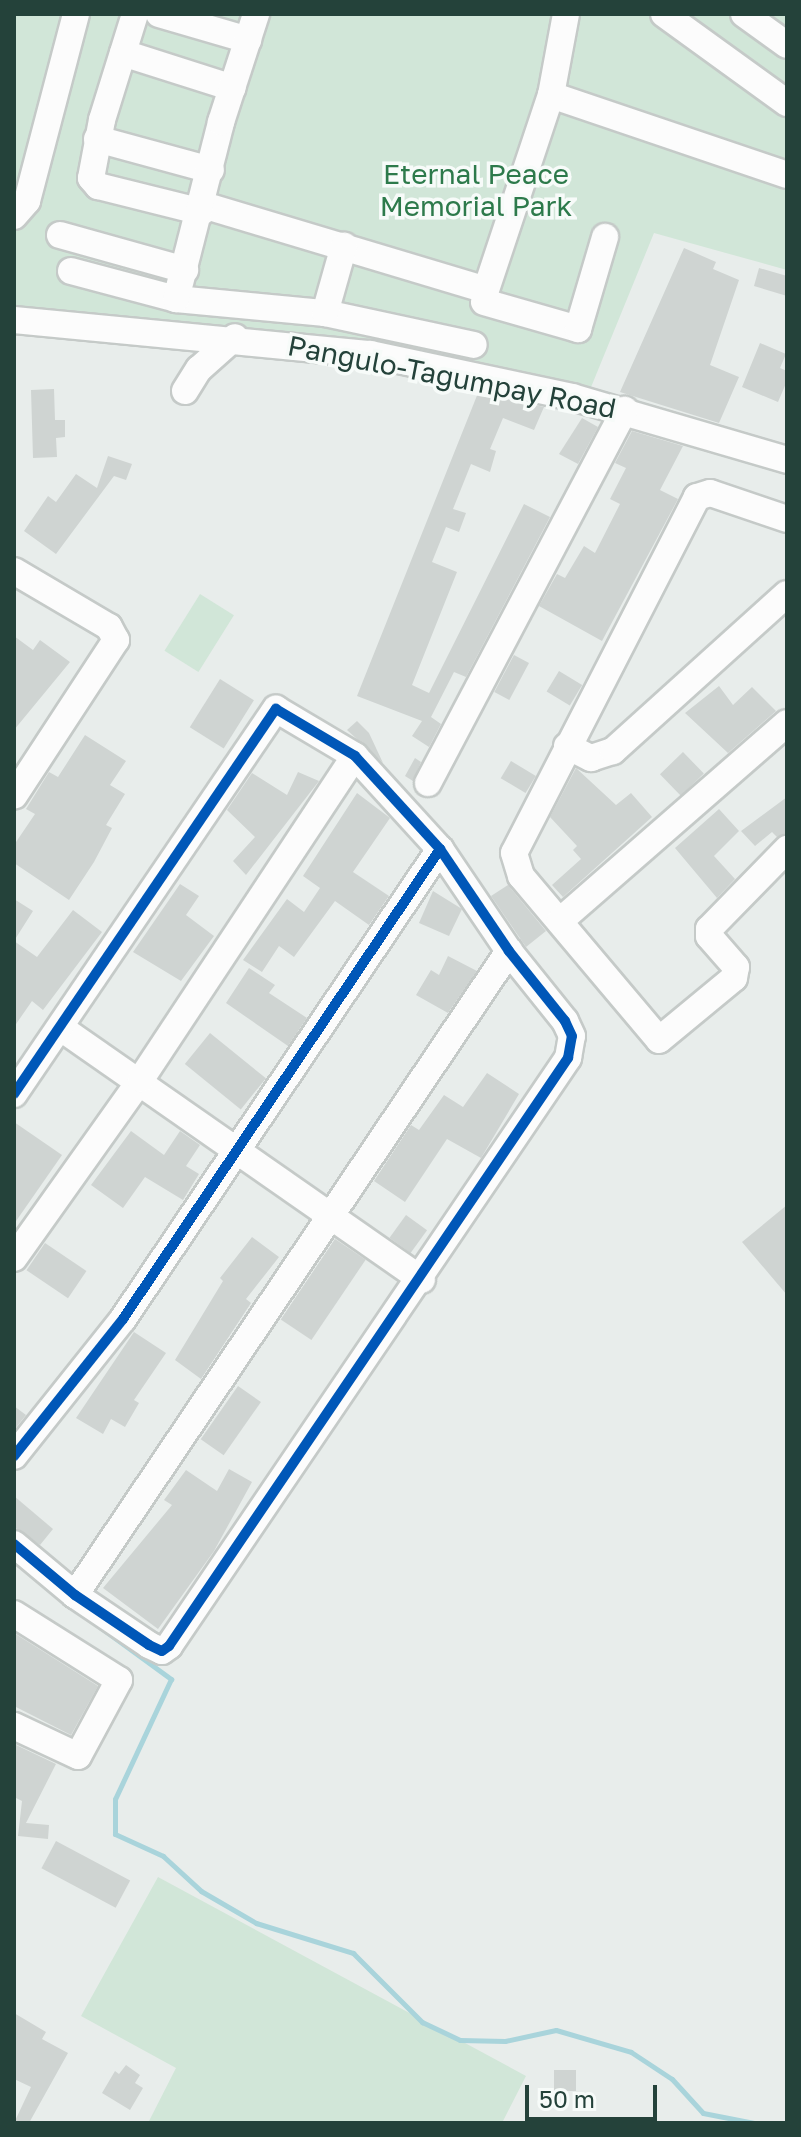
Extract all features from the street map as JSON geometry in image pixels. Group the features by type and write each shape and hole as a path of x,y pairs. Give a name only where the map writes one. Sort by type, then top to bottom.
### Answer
{"street":[{"path":"14,216 27,201 76,14"},
{"path":"135,14 90,168 98,186 344,246 578,329 605,237"},
{"path":"159,14 248,40"},
{"path":"176,299 256,14"},
{"path":"468,375 485,296 551,95 566,14"},
{"path":"664,14 787,103"},
{"path":"744,14 787,45"},
{"path":"123,53 233,88"},
{"path":"551,95 787,175"},
{"path":"97,139 211,170"},
{"path":"60,235 185,270"},
{"path":"325,313 344,246"},
{"path":"71,271 176,299 325,313 474,345"},
{"name":"Pangulo-Tagumpay Road","path":"14,320 235,337 370,354 625,410 787,460"},
{"path":"185,391 199,369 235,337"},
{"path":"428,783 625,410"},
{"path":"787,519 710,493 697,497 514,853 521,876 659,1040 734,978 736,967 709,936 709,929 787,849"},
{"path":"14,571 109,627 116,640 14,796"},
{"path":"567,746 591,758 613,751 787,594"},
{"path":"14,1094 273,711 281,709 355,756 440,849 509,951 565,1021 572,1048 422,1280 169,1646 162,1651 149,1645 75,1595 14,1544"},
{"path":"560,921 787,723"},
{"path":"14,1258 141,1079 355,756"},
{"path":"14,1456 123,1319 241,1150 440,849"},
{"path":"75,1595 509,951"},
{"path":"61,1028 141,1079 422,1280"},
{"path":"14,1614 119,1680 78,1756 14,1726"}],"green space":[{"name":"Eternal Peace Memorial Park","path":"14,14 787,14 787,270 654,233 587,397 14,311"},
{"path":"200,594 234,615 198,672 164,651"},
{"path":"158,1877 526,2076 502,2123 148,2123 176,2068 81,2016"}],"building":[{"path":"684,248 716,262 713,269 739,280 710,365 739,377 719,423 620,392"},
{"path":"759,268 787,276 787,296 754,286"},
{"path":"760,343 786,354 780,368 787,371 787,381 778,402 742,387"},
{"path":"54,389 55,420 65,420 65,437 56,438 57,457 33,458 31,390"},
{"path":"478,393 544,407 534,430 503,418 490,449 496,451 490,472 471,464 453,509 466,513 459,532 446,527 432,562 457,572 412,685 429,693 524,504 550,517 466,677 454,672 431,717 441,724 429,747 412,736 422,721 357,696"},
{"path":"582,418 598,427 578,464 559,454"},
{"path":"632,431 683,446 660,490 678,499 602,641 539,606 557,574 565,578 584,546 595,553 620,504 610,499 626,468 615,463"},
{"path":"108,456 132,464 126,480 114,476 56,554 24,531 48,496 56,502 76,474 97,488"},
{"path":"14,636 33,650 40,640 70,662 14,730"},
{"path":"514,655 529,663 509,700 494,692"},
{"path":"559,671 582,685 570,705 547,692"},
{"path":"220,679 254,700 224,749 190,727"},
{"path":"719,686 733,705 752,687 776,711 728,753 685,713"},
{"path":"357,721 369,733 383,763 347,730"},
{"path":"85,735 126,761 110,785 125,794 106,825 112,828 69,900 14,863 14,845 35,814 26,809 49,772 58,777"},
{"path":"683,752 704,774 681,796 660,774"},
{"path":"415,758 421,762 413,781 405,776"},
{"path":"511,761 536,776 526,793 501,778"},
{"path":"576,768 616,805 631,793 652,817 563,897 552,885 581,859 573,850 577,846 550,817"},
{"path":"298,772 319,781 246,875 233,861 255,837 227,810 252,773 287,795"},
{"path":"357,793 390,818 353,872 389,896 369,925 335,901 294,957 279,946 262,972 243,960 287,899 304,912 320,888 303,876"},
{"path":"787,797 787,833 777,837 772,832 755,846 741,831"},
{"path":"719,809 739,831 714,856 735,879 717,898 675,848"},
{"path":"180,884 199,896 186,915 214,936 181,981 133,952"},
{"path":"508,885 546,931 526,947 491,896"},
{"path":"433,891 462,909 449,936 419,923"},
{"path":"14,899 33,911 14,941"},
{"path":"73,910 102,932 43,1010 32,1001 14,1027 14,941 37,957"},
{"path":"448,956 477,971 448,1013 416,995 431,970 439,975"},
{"path":"249,968 275,985 269,993 307,1018 288,1046 226,1003"},
{"path":"210,1033 266,1078 241,1109 185,1064"},
{"path":"487,1073 519,1094 481,1158 447,1139 405,1202 374,1181 411,1125 419,1130 444,1095 463,1107"},
{"path":"14,1122 62,1155 14,1224"},
{"path":"131,1131 164,1155 180,1131 200,1145 186,1166 199,1174 183,1200 145,1177 123,1208 91,1185"},
{"path":"787,1205 787,1295 742,1242"},
{"path":"406,1215 427,1230 411,1253 390,1238"},
{"path":"252,1237 279,1257 246,1299 251,1303 201,1379 175,1360 223,1281 220,1278"},
{"path":"335,1239 366,1260 311,1340 281,1319"},
{"path":"45,1243 86,1271 68,1298 27,1270"},
{"path":"134,1332 166,1353 134,1400 139,1403 125,1427 111,1419 103,1434 76,1418"},
{"path":"238,1386 261,1402 224,1455 201,1439"},
{"path":"14,1406 26,1415 14,1430"},
{"path":"229,1469 252,1482 214,1551 158,1629 103,1588 172,1505 164,1500 186,1470 217,1491"},
{"path":"14,1496 53,1529 40,1545 14,1527"},
{"path":"14,1633 98,1686 71,1735 14,1706"},
{"path":"14,1744 56,1764 26,1823 49,1825 48,1839 18,1836 22,1801 14,1797"},
{"path":"56,1841 130,1880 116,1908 41,1868"},
{"path":"14,2013 46,2032 42,2039 68,2053 29,2123 14,2123 31,2087 14,2079"},
{"path":"126,2065 140,2075 135,2083 143,2088 130,2110 102,2093 115,2071 119,2074"},
{"path":"554,2070 576,2070 576,2091 554,2091"}],"waterway":[{"path":"97,1625 171,1679 115,1799 115,1834 163,1856 201,1891 256,1923 353,1953 422,2022 460,2040 505,2041 556,2030 631,2052 672,2079 703,2113 754,2123"}],"cycle path":[{"path":"14,1094 276,709 355,756 440,849 123,1319 14,1456"},
{"path":"14,1544 75,1595 149,1645 162,1651 169,1646 568,1058 572,1036 565,1021 509,951 440,849"}]}
